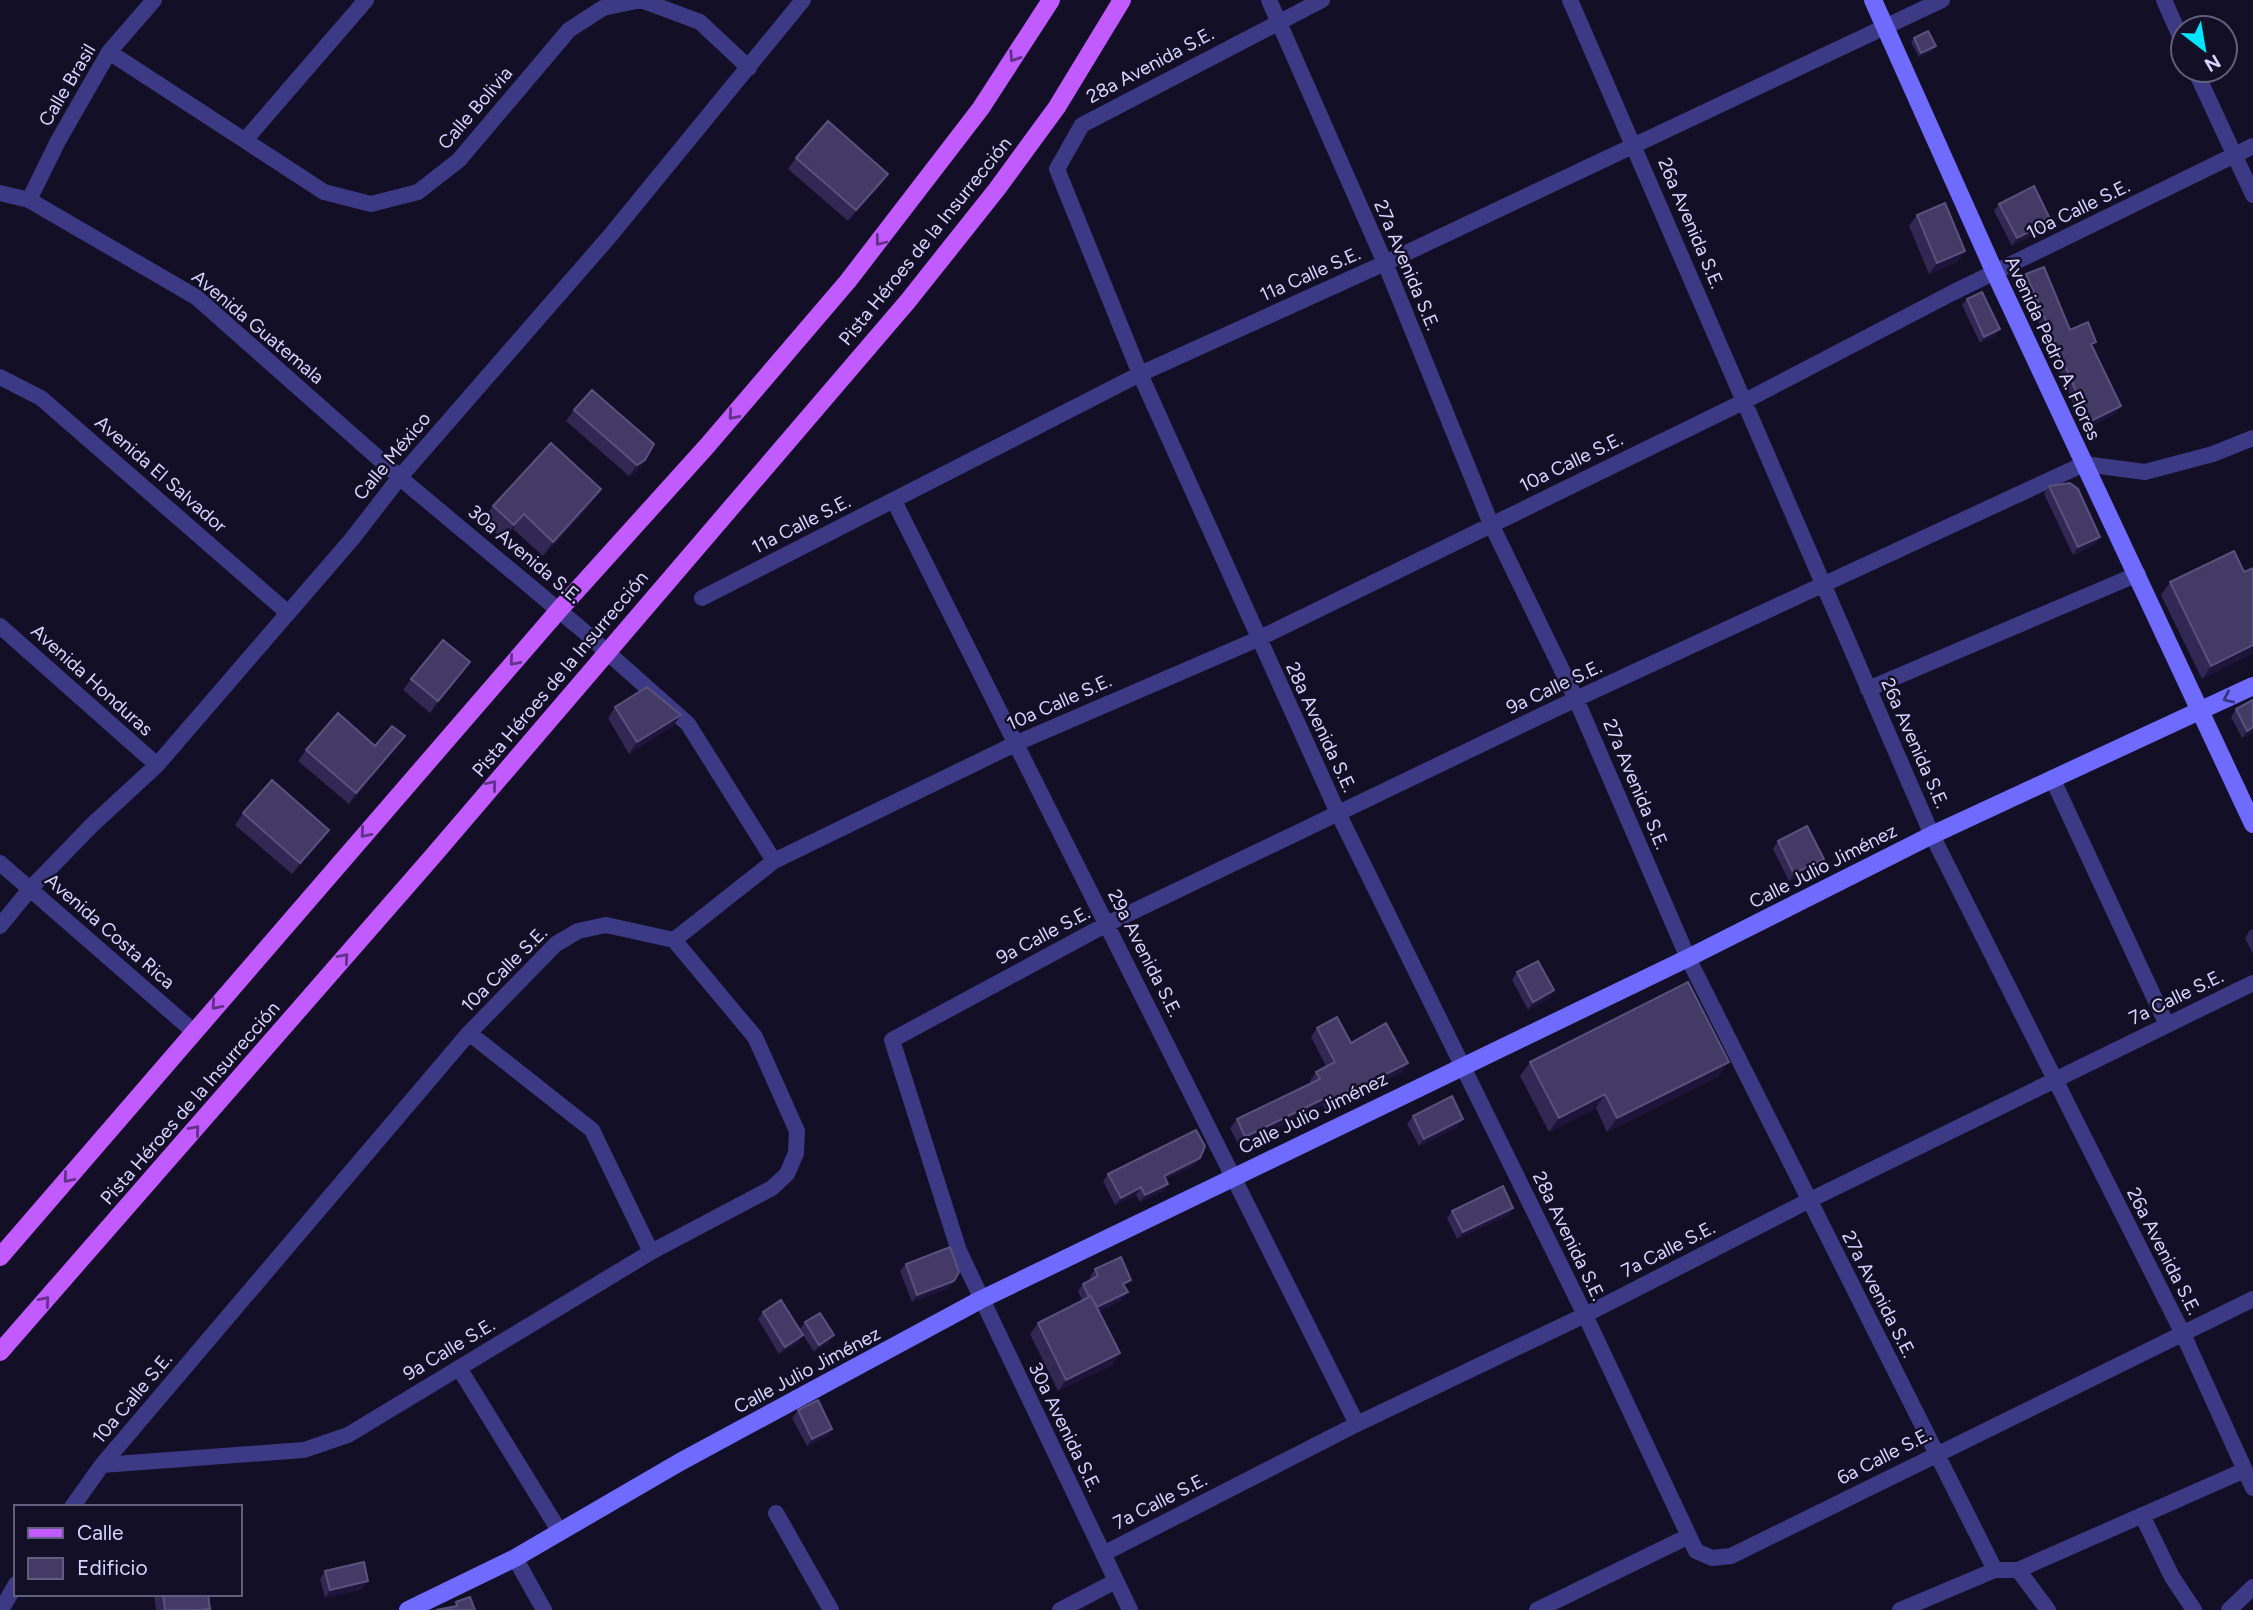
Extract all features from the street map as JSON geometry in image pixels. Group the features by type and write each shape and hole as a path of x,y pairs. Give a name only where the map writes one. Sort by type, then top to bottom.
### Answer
{"main road":[{"name":"Pista Héroes de la Insurrección","path":"0,1256 559,610 848,281 981,108 1051,0"},
{"name":"Pista Héroes de la Insurrección","path":"0,1352 415,877 908,301 997,189 1057,107 1122,0"},
{"name":"Avenida Pedro A. Flores","path":"1873,0 1995,273 2202,710 2253,824"},
{"name":"Calle Julio Jiménez","path":"408,1610 515,1558 680,1462 980,1300 1461,1065 1688,958 1932,835 2253,686"}],"street":[{"name":"Calle Brasil","path":"29,200 58,141 109,52 154,0"},
{"path":"246,139 366,0"},
{"name":"Calle Bolivia","path":"109,52 324,192 371,204 418,191 460,160 569,30 603,8 641,0 700,22 749,68"},
{"name":"Calle México","path":"0,926 30,889 157,765 352,539 400,477 609,237 803,0"},
{"name":"27a Avenida S.E.","path":"1269,0 1385,263 1491,524 1576,699 1688,958 1995,1570"},
{"path":"1277,22 1322,0"},
{"name":"26a Avenida S.E.","path":"1570,0 1932,835 2183,1334 2253,1488"},
{"name":"11a Calle S.E.","path":"702,598 1140,374 1385,263 1942,0"},
{"name":"28a Avenida S.E.","path":"1277,22 1082,125 1057,169 1140,374 1338,813 1585,1315 1687,1537"},
{"path":"2202,84 2253,195"},
{"name":"10a Calle S.E.","path":"73,1505 102,1465 469,1033 556,944 578,931 606,925 674,940 774,861 1017,743 1258,639 1743,402 1995,273 2253,146"},
{"name":"Avenida Guatemala","path":"0,193 29,200 196,297 400,477"},
{"name":"Avenida El Salvador","path":"0,377 41,398 288,613"},
{"path":"2084,464 2145,472 2213,454 2253,438"},
{"name":"9a Calle S.E.","path":"892,1040 1107,924 1576,699 2084,464"},
{"name":"30a Avenida S.E.","path":"400,477 559,610 688,724 774,861"},
{"name":"29a Avenida S.E.","path":"894,500 1357,1424"},
{"path":"1868,689 2138,574"},
{"name":"Avenida Honduras","path":"0,626 157,765"},
{"path":"2052,778 2167,1025"},
{"name":"Avenida Costa Rica","path":"0,863 193,1031"},
{"name":"9a Calle S.E.","path":"102,1465 304,1450 348,1435 651,1252 772,1188 787,1174 796,1153 797,1131 755,1037 674,940"},
{"name":"7a Calle S.E.","path":"1103,1554 1357,1424 1585,1315 1808,1201 2253,983"},
{"path":"469,1033 592,1130 651,1252"},
{"name":"30a Avenida S.E.","path":"892,1040 959,1251 980,1300 1130,1610"},
{"name":"6a Calle S.E.","path":"1687,1537 1696,1551 1712,1558 1731,1556 2253,1299"},
{"path":"459,1368 560,1532"},
{"path":"1900,1610 1995,1570 2018,1570 2245,1470"},
{"path":"776,1513 831,1610"},
{"path":"2142,1515 2172,1577 2194,1610"},
{"path":"1537,1610 1687,1537"},
{"path":"515,1558 544,1610"},
{"path":"2018,1570 2048,1610"},
{"path":"1060,1610 1116,1581"},
{"path":"1,1610 14,1587"},
{"path":"2229,1610 2253,1587"}],"building":[{"path":"1928,31 1936,46 1921,53 1914,38"},
{"path":"828,121 888,174 856,210 796,158"},
{"path":"2034,186 2051,221 2017,238 1999,204"},
{"path":"1945,203 1965,251 1937,263 1917,215"},
{"path":"2044,267 2070,330 2088,322 2096,342 2091,344 2121,406 2089,422 2026,274"},
{"path":"1982,292 2000,329 1984,337 1967,299"},
{"path":"592,390 654,444 645,460 637,465 574,410"},
{"path":"551,443 601,489 553,542 524,514 514,525 493,506"},
{"path":"2070,483 2078,489 2100,537 2078,547 2049,486"},
{"path":"2234,551 2244,572 2253,568 2253,645 2211,666 2170,582"},
{"path":"443,640 470,662 438,701 411,679"},
{"path":"647,687 681,715 637,742 615,707"},
{"path":"2253,700 2253,727 2247,731 2236,709"},
{"path":"338,713 375,746 392,726 405,736 356,793 306,750"},
{"path":"272,780 329,830 300,863 243,813"},
{"path":"1807,826 1824,859 1794,874 1778,841"},
{"path":"1538,961 1554,990 1533,1002 1517,972"},
{"path":"1688,982 1729,1062 1617,1118 1605,1094 1559,1118 1530,1062"},
{"path":"1337,1017 1351,1043 1386,1023 1408,1063 1332,1101 1329,1096 1245,1137 1237,1119 1320,1079 1316,1072 1335,1062 1317,1028"},
{"path":"1452,1096 1463,1119 1424,1139 1413,1116"},
{"path":"1196,1130 1205,1146 1200,1158 1164,1176 1168,1184 1145,1195 1141,1187 1121,1198 1108,1174"},
{"path":"1503,1186 1513,1208 1463,1232 1452,1211"},
{"path":"950,1247 959,1272 954,1281 917,1295 906,1264"},
{"path":"1121,1257 1131,1280 1123,1284 1128,1292 1097,1307 1083,1284 1098,1276 1095,1269"},
{"path":"1091,1296 1120,1353 1066,1380 1038,1323"},
{"path":"781,1300 803,1335 785,1347 763,1312"},
{"path":"820,1313 834,1335 819,1345 805,1322"},
{"path":"818,1400 832,1429 812,1439 798,1410"},
{"path":"364,1562 368,1581 330,1590 325,1571"},
{"path":"163,1596 208,1596 210,1609 165,1610"},
{"path":"470,1597 475,1610 436,1610 457,1606 456,1602"}]}
